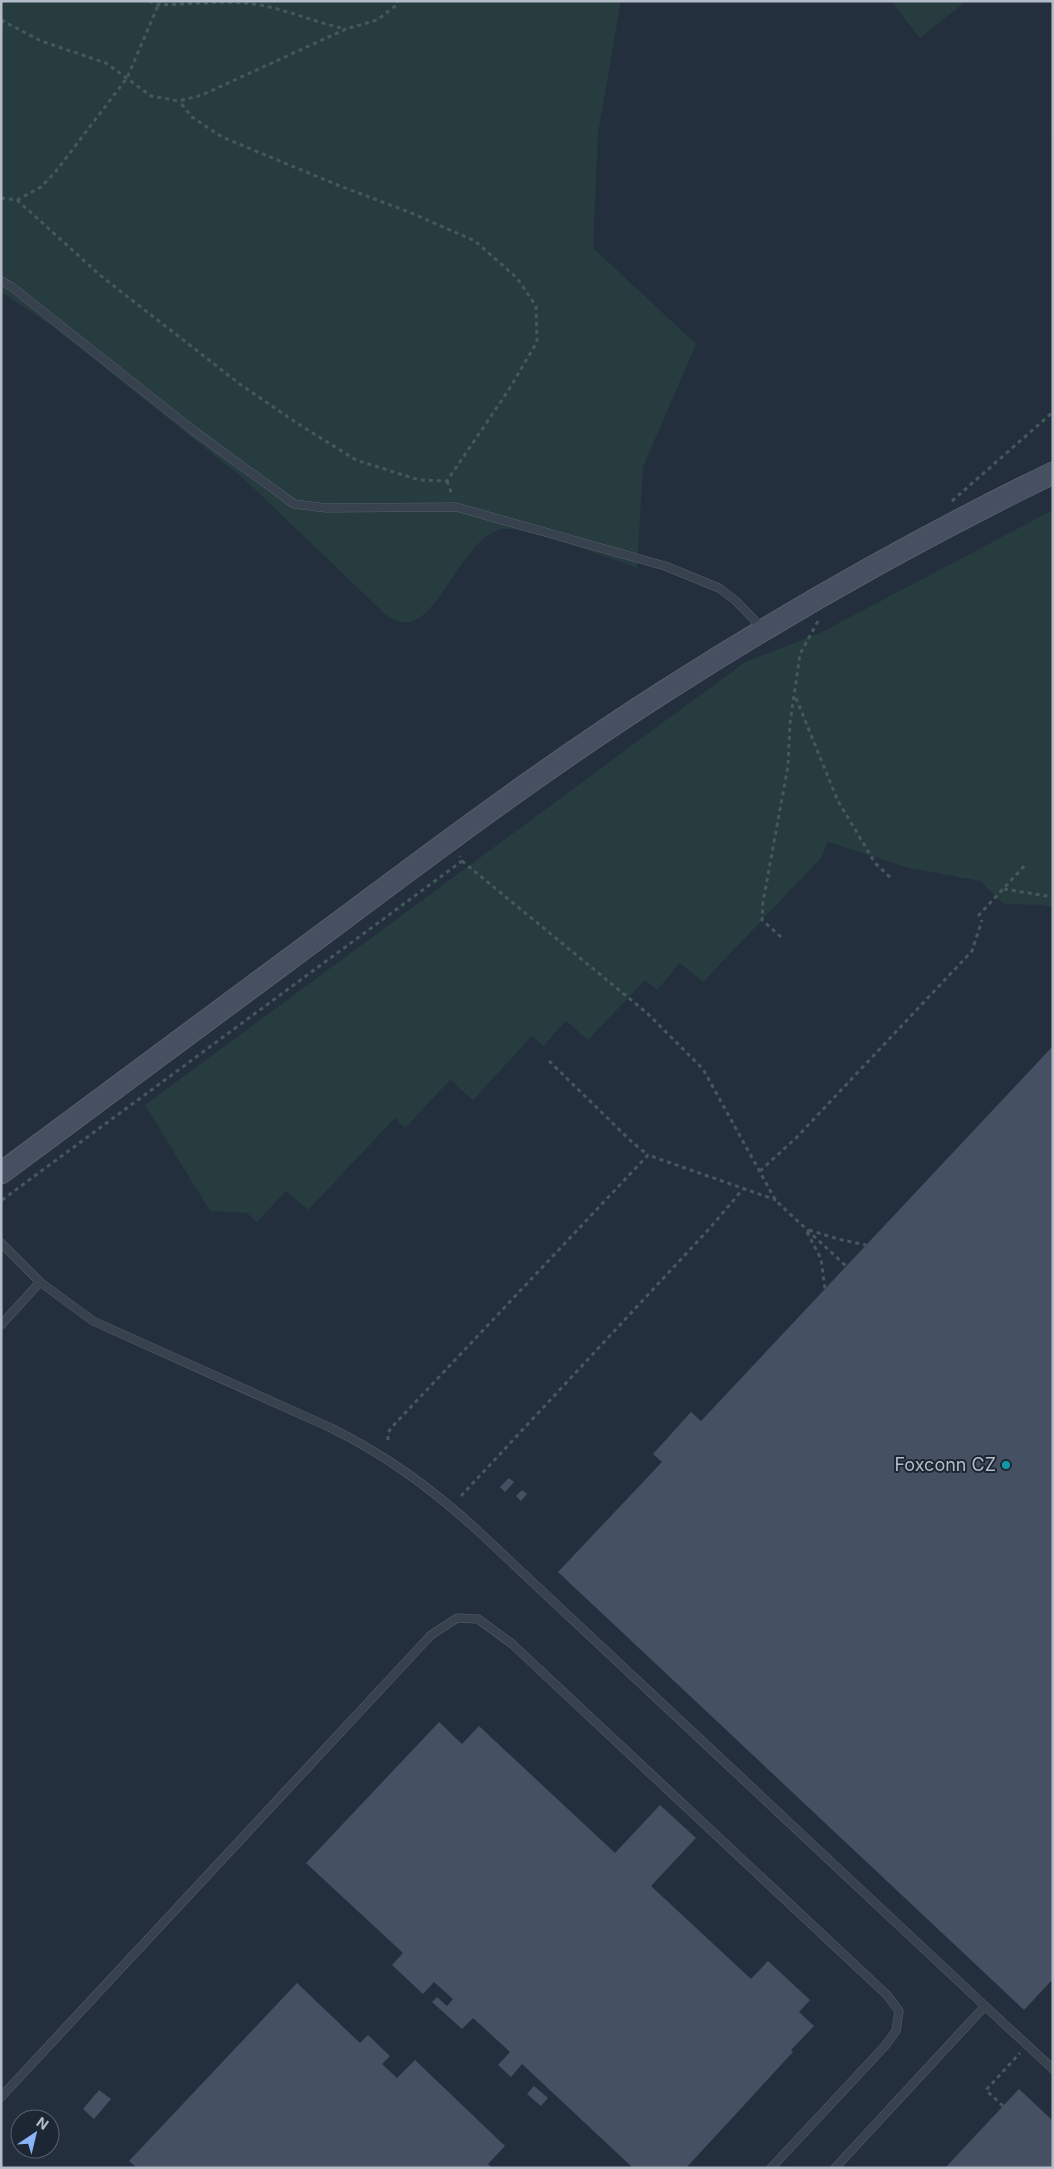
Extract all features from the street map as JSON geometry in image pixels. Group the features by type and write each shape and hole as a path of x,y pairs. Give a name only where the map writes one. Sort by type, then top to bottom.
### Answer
{"main road":[{"path":"1,1173 450,840 600,734 763,629 835,588 1053,473"}],"lane":[{"path":"1,281 12,287 194,431 294,504 326,508 456,507 665,566 719,588 736,601 763,629"},
{"path":"1,1243 40,1282 93,1321 329,1427 367,1446 422,1481 478,1530 1053,2070"},
{"path":"1,1325 40,1282"},
{"path":"1,2097 431,1635 457,1618 478,1619 496,1630 518,1650 882,1990 898,2010 896,2031 884,2047 771,2168"},
{"path":"834,2168 985,2006"}],"path":[{"path":"148,1 159,3 245,3 308,17 322,24 346,29"},
{"path":"1,20 41,41 106,63 151,96 179,101 202,95 346,29 377,20 398,4 397,1"},
{"path":"17,200 41,187 56,171 127,78 159,3"},
{"path":"1,198 17,200 101,276 241,385 300,425 356,460 419,480 447,481 508,391 537,342 536,306 517,278 475,241 409,212 340,186 222,137 192,117 179,101"},
{"path":"1053,122 1053,136"},
{"path":"965,491 1044,423 1053,412"},
{"path":"782,937 762,920 763,902 788,766 790,723 800,654 835,588"},
{"path":"795,692 796,704 837,799 875,863 893,880"},
{"path":"450,840 462,861 647,1013 703,1069 777,1201 846,1266"},
{"path":"2,1200 462,861"},
{"path":"978,916 1027,863"},
{"path":"1003,889 1053,897"},
{"path":"760,1171 796,1138 972,951 982,920"},
{"path":"549,1061 632,1142 648,1154 777,1201"},
{"path":"388,1440 388,1433 391,1428 648,1154"},
{"path":"461,1496 743,1189"},
{"path":"806,1229 838,1239 866,1244"},
{"path":"806,1229 821,1259 825,1289"},
{"path":"1003,2106 986,2090 1027,2045"}],"green space":[{"path":"1,1 621,1 598,133 593,248 696,344 643,467 637,568 547,537 512,529 502,529 488,535 476,546 464,560 443,592 421,617 410,622 396,621 385,614 244,479 52,326 1,292"},
{"path":"891,1 966,1 920,38"},
{"path":"1053,510 1053,908 1044,905 1004,904 980,881 909,868 828,842 821,858 703,982 680,963 657,990 645,980 588,1040 566,1021 543,1046 532,1036 473,1100 450,1080 405,1128 395,1118 308,1210 286,1191 257,1222 247,1213 210,1211 145,1105 745,662 820,633"}],"building":[{"path":"1053,1046 1053,1979 1024,2010 558,1572 662,1462 653,1454 691,1412 701,1421"},
{"path":"509,1478 514,1482 505,1492 500,1487"},
{"path":"522,1490 527,1494 521,1501 516,1496"},
{"path":"439,1722 462,1744 479,1726 615,1853 660,1805 696,1838 651,1886 751,1979 768,1961 810,2000 799,2012 814,2026 791,2050 793,2052 686,2168 633,2168 522,2064 511,2077 498,2065 510,2052 473,2018 462,2029 432,2002 437,1997 447,2006 453,1999 434,1982 423,1994 392,1965 403,1953 306,1863"},
{"path":"297,1983 360,2043 368,2035 390,2056 382,2064 397,2078 415,2060 505,2146 488,2164 492,2168 137,2168 129,2161"},
{"path":"534,2086 548,2098 541,2106 527,2094"},
{"path":"1019,2089 1053,2121 1053,2168 945,2168"},
{"path":"99,2090 111,2099 94,2119 83,2109"}],"place":[{"name":"Foxconn CZ","path":"1006,1465"}]}
